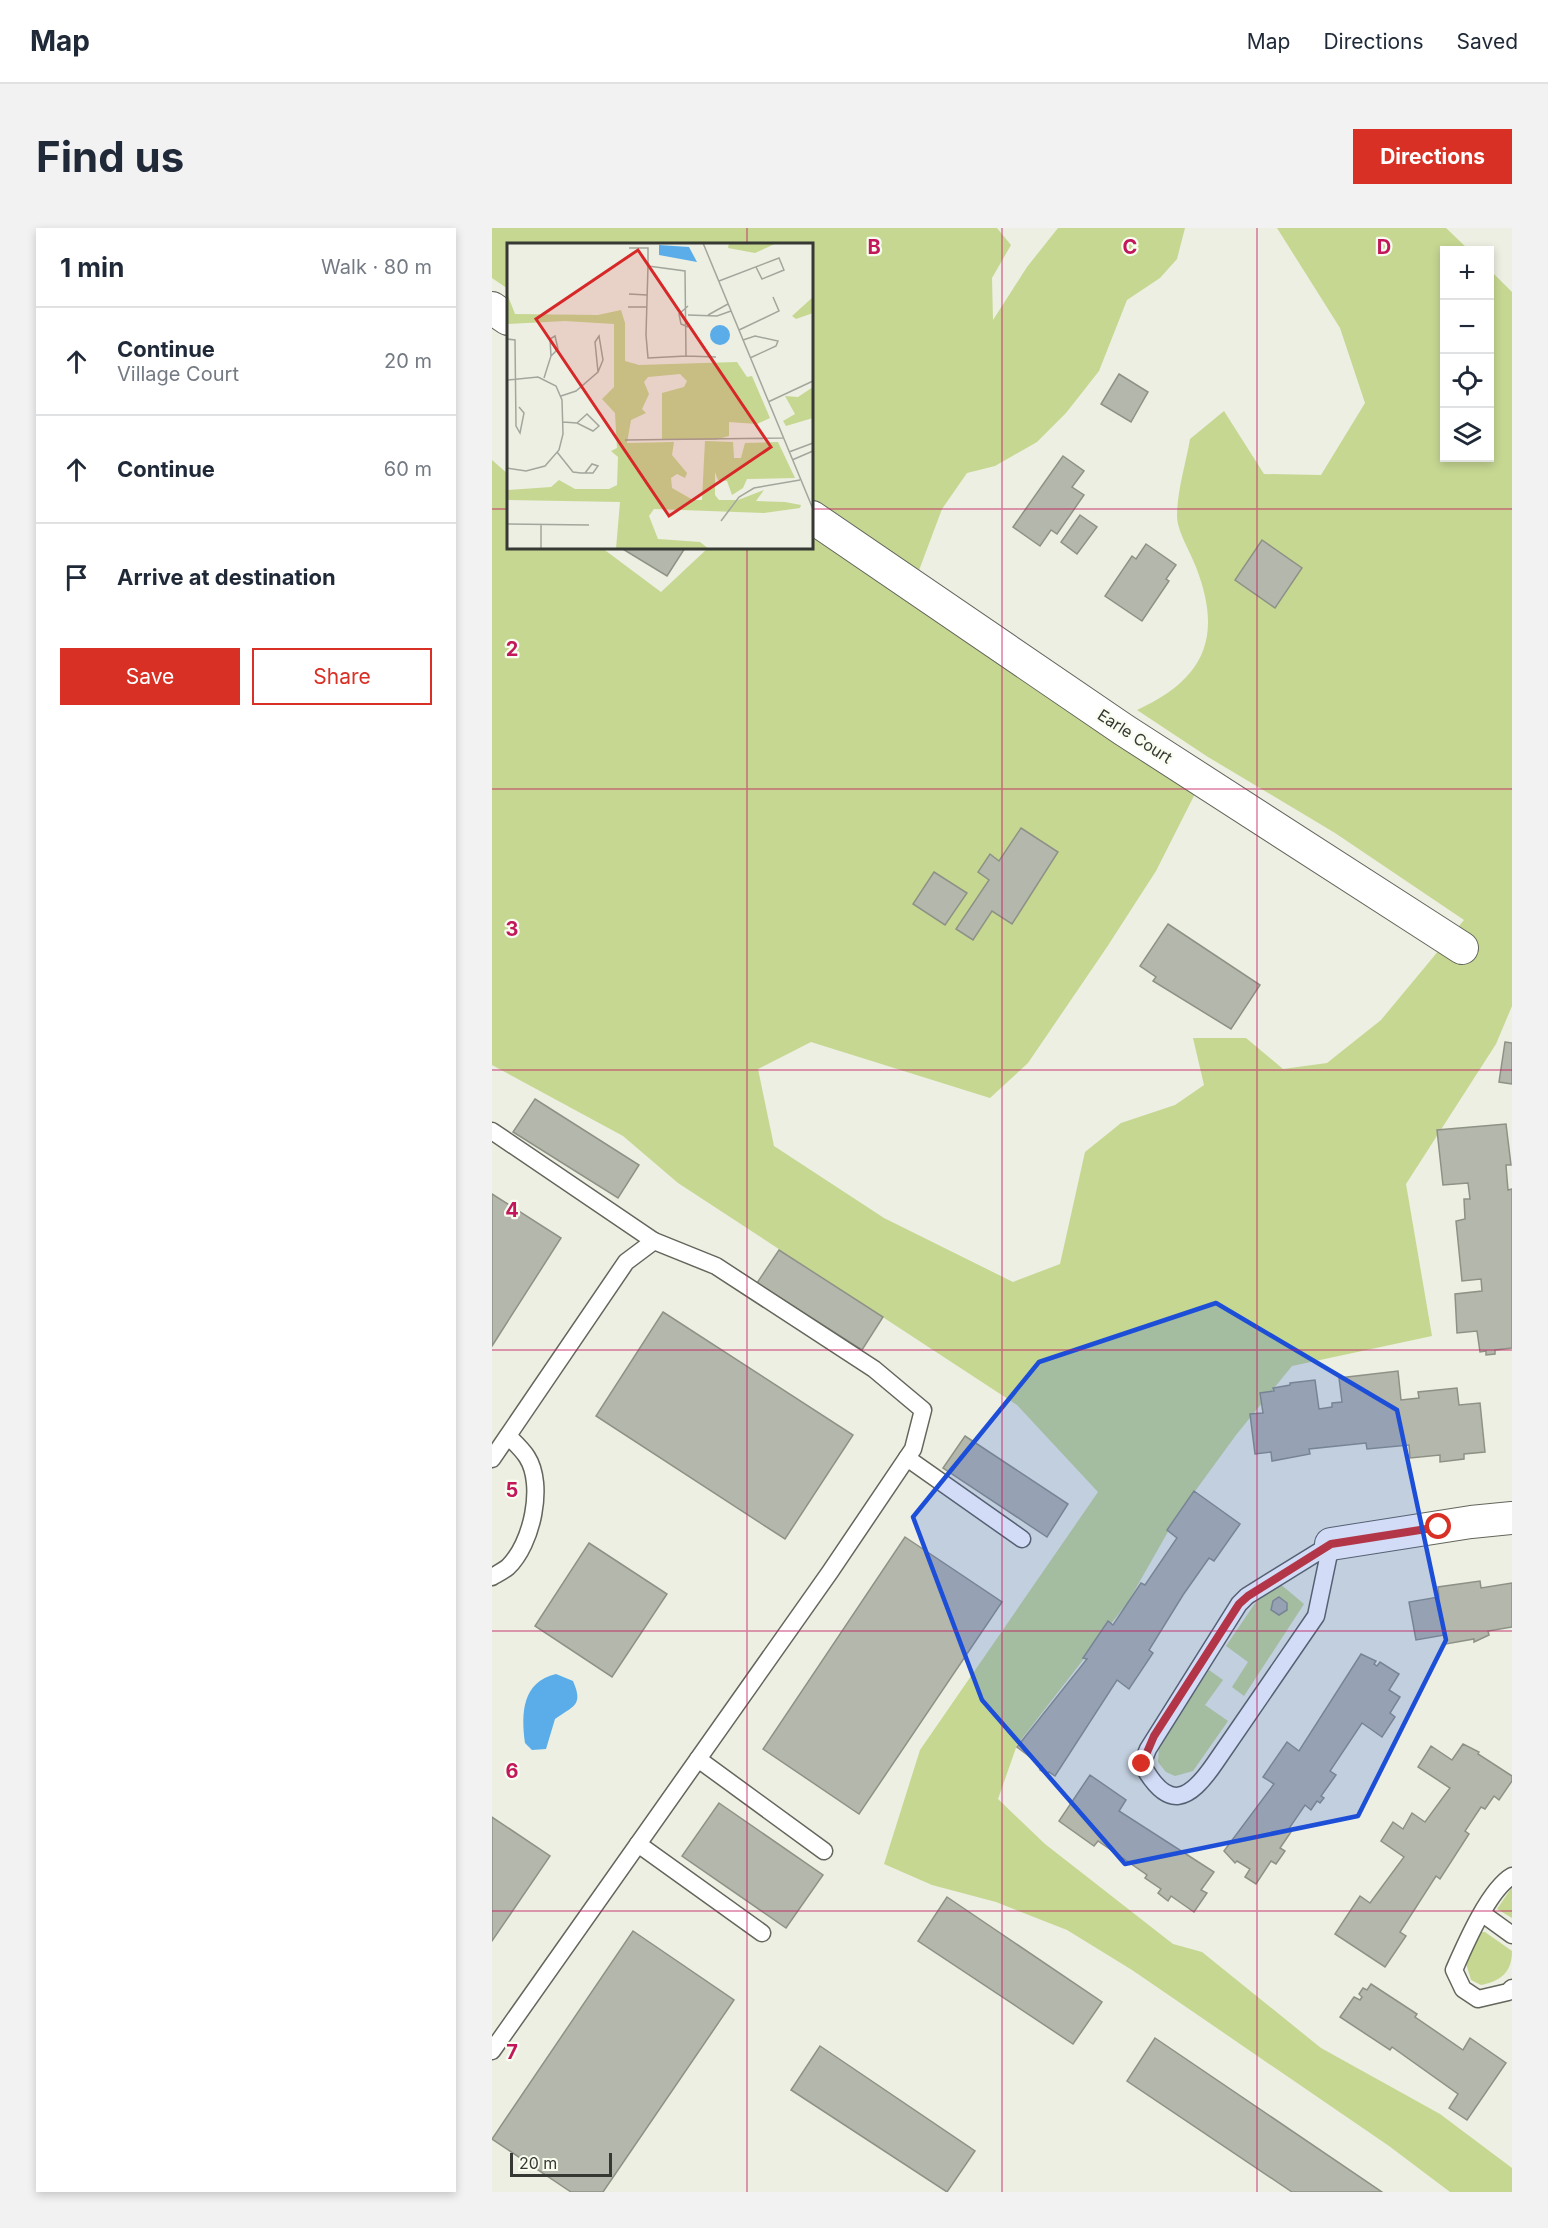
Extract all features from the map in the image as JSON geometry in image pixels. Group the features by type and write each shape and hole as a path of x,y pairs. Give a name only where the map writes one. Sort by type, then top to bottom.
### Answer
{"street":[{"path":"492,308 507,318"},
{"name":"Earle Court","path":"813,518 1124,730 1462,948"},
{"path":"1331,1544 1471,1522 1512,1518"}],"lane":[{"path":"492,1131 654,1241 716,1266 874,1369 923,1410 913,1449 907,1458 638,1844 495,2040"},
{"path":"492,1459 626,1262 654,1241"},
{"path":"492,1577 508,1566 524,1542 533,1518 536,1488 528,1458 508,1436"},
{"path":"907,1458 1022,1539"},
{"path":"1331,1544 1316,1616 1200,1785 1187,1795 1172,1795 1156,1786 1142,1764 1148,1749 1239,1604 1331,1544"},
{"path":"698,1759 824,1851"},
{"path":"638,1844 762,1933"},
{"path":"1512,1876 1502,1885 1483,1914 1467,1940 1454,1970 1463,1989 1478,1999 1508,1992 1512,1988"},
{"path":"1483,1914 1512,1935"}],"highlighted area":[{"path":"1216,1303 1397,1410 1446,1640 1358,1816 1125,1864 982,1700 913,1517 1039,1362"}],"green space":[{"path":"492,228 997,228 1011,245 992,278 993,320 1027,267 1058,228 1185,228 1177,259 1160,278 1127,300 1099,371 1066,413 1037,442 995,466 967,473 942,509 918,573 845,519 813,500 813,243 507,243 507,288 492,278"},
{"path":"1277,228 1446,228 1465,246 1440,246 1440,462 1494,462 1494,274 1512,292 1512,1006 1496,1044 1406,1184 1432,1336 1292,1366 1236,1435 1177,1516 1128,1602 1017,1745 998,1799 1045,1844 1173,1944 1202,1952 1321,2048 1440,2114 1512,2168 1512,2192 1450,2192 1389,2146 1132,1970 1067,1930 996,1902 932,1885 884,1864 920,1750 1098,1492 1017,1405 678,1183 623,1136 492,1065 492,460 507,473 507,549 603,549 661,592 707,549 813,549 813,527 1202,780 1156,871 1107,947 1028,1063 990,1098 811,1042 758,1069 774,1146 884,1218 1013,1282 1060,1264 1085,1152 1121,1123 1175,1105 1204,1085 1193,1038 1246,1038 1283,1069 1327,1063 1381,1020 1464,920 1335,833 1208,757 1137,710 1160,698 1193,670 1202,653 1207,635 1208,615 1204,592 1179,528 1177,516 1180,487 1190,439 1224,411 1264,474 1321,475 1365,403 1340,328"},
{"path":"1279,1583 1304,1604 1244,1696 1232,1687 1248,1662 1226,1646 1264,1590"},
{"path":"1209,1670 1223,1680 1205,1705 1228,1721 1193,1771 1175,1776 1166,1772 1158,1762 1159,1746"},
{"path":"1512,1887 1512,1918 1497,1909"},
{"path":"1479,1932 1485,1932 1512,1951 1510,1965 1504,1974 1494,1981 1481,1985 1471,1980 1465,1960"}],"water":[{"path":"556,1674 573,1681 577,1701 572,1708 555,1719 546,1749 532,1750 525,1743 523,1721 526,1700 536,1684"}],"building":[{"path":"1119,374 1148,392 1131,422 1101,404"},
{"path":"1063,456 1084,471 1072,487 1084,495 1057,534 1051,530 1040,546 1013,527"},
{"path":"1080,515 1097,527 1077,554 1061,542"},
{"path":"1262,540 1302,568 1275,608 1235,580"},
{"path":"1146,544 1176,565 1166,579 1169,581 1142,621 1105,596 1132,556 1136,559"},
{"path":"623,549 684,549 667,576"},
{"path":"1021,828 1058,852 1012,924 992,911 973,940 956,929 989,880 978,872 990,854 999,861"},
{"path":"934,872 967,893 945,925 913,904"},
{"path":"1168,924 1260,985 1231,1029 1153,981 1156,977 1140,966"},
{"path":"1505,1042 1512,1043 1512,1084 1499,1082"},
{"path":"535,1099 639,1165 618,1198 513,1132"},
{"path":"1506,1124 1511,1165 1506,1165 1508,1190 1512,1189 1512,1348 1495,1350 1495,1354 1486,1355 1486,1351 1480,1352 1477,1331 1457,1333 1455,1294 1482,1291 1481,1279 1462,1281 1456,1221 1465,1219 1464,1199 1470,1199 1468,1183 1443,1185 1437,1130"},
{"path":"492,1194 561,1238 492,1346"},
{"path":"779,1250 883,1317 862,1350 757,1283"},
{"path":"663,1312 853,1435 785,1539 596,1416"},
{"path":"1398,1371 1401,1400 1419,1398 1418,1392 1457,1388 1459,1405 1480,1403 1485,1452 1464,1454 1464,1459 1440,1462 1440,1455 1410,1458 1409,1445 1367,1449 1366,1443 1309,1449 1310,1454 1272,1461 1271,1452 1255,1454 1250,1414 1263,1413 1260,1393 1274,1391 1273,1388 1290,1385 1290,1383 1315,1380 1319,1409 1332,1407 1332,1403 1342,1402 1339,1378"},
{"path":"965,1436 1068,1504 1047,1537 943,1468"},
{"path":"1194,1491 1240,1524 1214,1561 1209,1558 1183,1595 1149,1650 1153,1653 1129,1689 1117,1680 1055,1776 1049,1772 1047,1774 1040,1770 1042,1766 1017,1747 1087,1659 1083,1658 1108,1621 1113,1625 1141,1583 1145,1585 1177,1538 1167,1530"},
{"path":"905,1537 1002,1602 859,1814 763,1749"},
{"path":"589,1543 667,1594 612,1677 535,1626"},
{"path":"1480,1581 1481,1588 1512,1583 1512,1627 1488,1631 1489,1635 1474,1642 1474,1639 1446,1644 1444,1635 1416,1640 1409,1602 1439,1597 1438,1587"},
{"path":"1279,1597 1287,1603 1287,1610 1279,1615 1271,1610 1273,1601"},
{"path":"1361,1654 1376,1661 1374,1664 1377,1666 1380,1662 1399,1674 1389,1690 1400,1697 1390,1713 1395,1717 1382,1737 1362,1723 1330,1771 1336,1775 1321,1796 1324,1798 1320,1803 1317,1801 1311,1810 1305,1805 1288,1830 1291,1832 1280,1848 1285,1851 1276,1864 1271,1861 1256,1884 1245,1877 1250,1869 1237,1861 1235,1863 1224,1851 1274,1784 1263,1777 1287,1742 1299,1751"},
{"path":"1463,1744 1479,1752 1478,1754 1512,1776 1512,1781 1499,1800 1494,1796 1485,1809 1481,1807 1465,1831 1469,1834 1440,1879 1436,1876 1400,1932 1406,1936 1385,1967 1335,1934 1360,1896 1370,1903 1404,1857 1381,1841 1393,1822 1403,1829 1412,1813 1425,1822 1450,1788 1418,1767 1431,1746 1452,1760"},
{"path":"1090,1775 1126,1800 1119,1811 1214,1872 1201,1890 1207,1893 1194,1912 1171,1896 1168,1901 1158,1893 1161,1889 1145,1878 1147,1875 1098,1841 1094,1846 1059,1821"},
{"path":"719,1803 823,1875 786,1928 682,1856"},
{"path":"492,1817 550,1856 492,1941"},
{"path":"947,1897 1102,2002 1073,2044 918,1941"},
{"path":"633,1931 734,2000 603,2192 571,2192 492,2139"},
{"path":"1371,1984 1417,2014 1415,2017 1463,2050 1470,2038 1506,2063 1467,2120 1449,2108 1458,2094 1392,2047 1390,2050 1340,2017 1354,1997 1360,2000 1362,1997 1359,1994 1363,1988 1367,1990"},
{"path":"1155,2038 1382,2192 1292,2192 1127,2081"},
{"path":"820,2046 975,2151 947,2192 791,2090"}],"route":[{"path":"1142,1764 1154,1736 1239,1604 1248,1596 1331,1544 1439,1527"}]}
